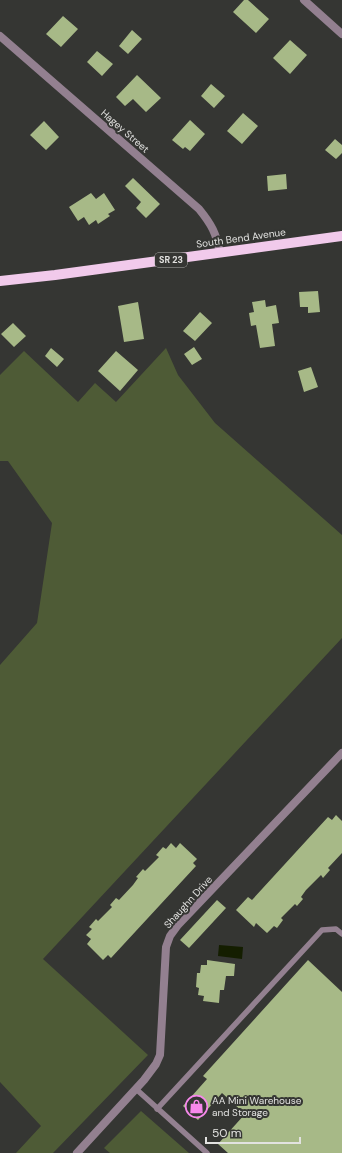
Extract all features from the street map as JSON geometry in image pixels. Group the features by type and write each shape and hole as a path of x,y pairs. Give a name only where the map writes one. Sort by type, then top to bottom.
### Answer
{"main road":[{"name":"South Bend Avenue","path":"0,281 55,275 342,236"}],"street":[{"path":"304,0 342,34"},
{"name":"Hagey Street","path":"0,36 199,209 211,224 217,237 220,253"},
{"name":"Shaughn Drive","path":"77,1153 136,1089 156,1064 160,1055 166,947 170,936 178,925 342,753"}],"lane":[{"path":"157,1109 322,930 336,929 342,934"},
{"path":"136,1089 207,1153"}],"shaded area":[{"path":"166,348 178,375 215,423 342,535 342,638 43,959 148,1055 53,1153 16,1153 41,1126 0,1082 0,665 37,623 52,523 8,461 0,461 0,375 24,351 78,402 95,383 116,402"},
{"path":"219,945 243,947 242,959 218,956"},
{"path":"141,1111 189,1153 110,1153 104,1148"}],"building":[{"path":"244,0 248,0 269,19 256,33 233,12"},
{"path":"63,16 78,29 61,47 46,34"},
{"path":"132,30 142,39 128,54 119,46"},
{"path":"290,40 307,55 290,74 273,58"},
{"path":"97,51 113,64 102,76 87,62"},
{"path":"137,75 161,98 146,112 133,99 125,106 116,97"},
{"path":"211,84 225,96 214,108 201,96"},
{"path":"243,113 258,126 242,144 227,131"},
{"path":"190,120 205,134 190,151 185,147 183,149 172,140"},
{"path":"44,121 59,137 46,150 30,135"},
{"path":"335,139 342,145 342,153 336,159 325,150"},
{"path":"286,174 287,189 268,191 267,176"},
{"path":"133,178 160,204 146,218 136,208 141,202 125,186"},
{"path":"91,193 96,199 104,193 115,210 108,214 110,216 98,224 96,220 89,225 84,217 78,221 69,207"},
{"path":"318,291 320,312 308,313 308,307 300,307 299,292"},
{"path":"265,300 266,307 276,305 279,323 272,324 275,346 260,348 256,325 251,326 249,313 254,312 252,302"},
{"path":"138,302 144,339 124,342 118,306"},
{"path":"200,312 212,323 195,341 183,331"},
{"path":"13,323 26,336 14,347 1,334"},
{"path":"194,347 202,359 192,365 184,354"},
{"path":"51,348 64,359 57,367 45,356"},
{"path":"116,351 138,370 120,391 98,371"},
{"path":"311,367 318,387 304,392 298,371"},
{"path":"336,815 342,821 342,853 328,868 330,870 323,878 321,875 306,890 301,897 303,899 297,906 295,904 281,918 283,920 277,928 274,926 267,933 256,923 254,927 236,910 248,897 252,900 328,817 332,820"},
{"path":"171,843 176,848 180,843 197,859 193,863 196,866 111,958 108,955 103,960 87,944 91,939 86,935 92,929 89,927 96,919 98,921 112,907 110,905 116,898 119,900 133,885 138,878 136,877 143,869 145,871 159,857 156,855 163,847 166,849"},
{"path":"217,900 226,908 189,948 180,940"},
{"path":"207,960 235,964 234,976 226,976 224,990 220,990 219,1003 203,1001 204,996 198,995 199,988 196,987 197,973 200,973 201,965 207,965"},
{"path":"308,960 342,992 342,1153 228,1153 218,1144 245,1114 222,1093 198,1120 183,1106 207,1079 203,1076"}],"place":[{"name":"AA Mini Warehouse and Storage","path":"196,1106"}]}
